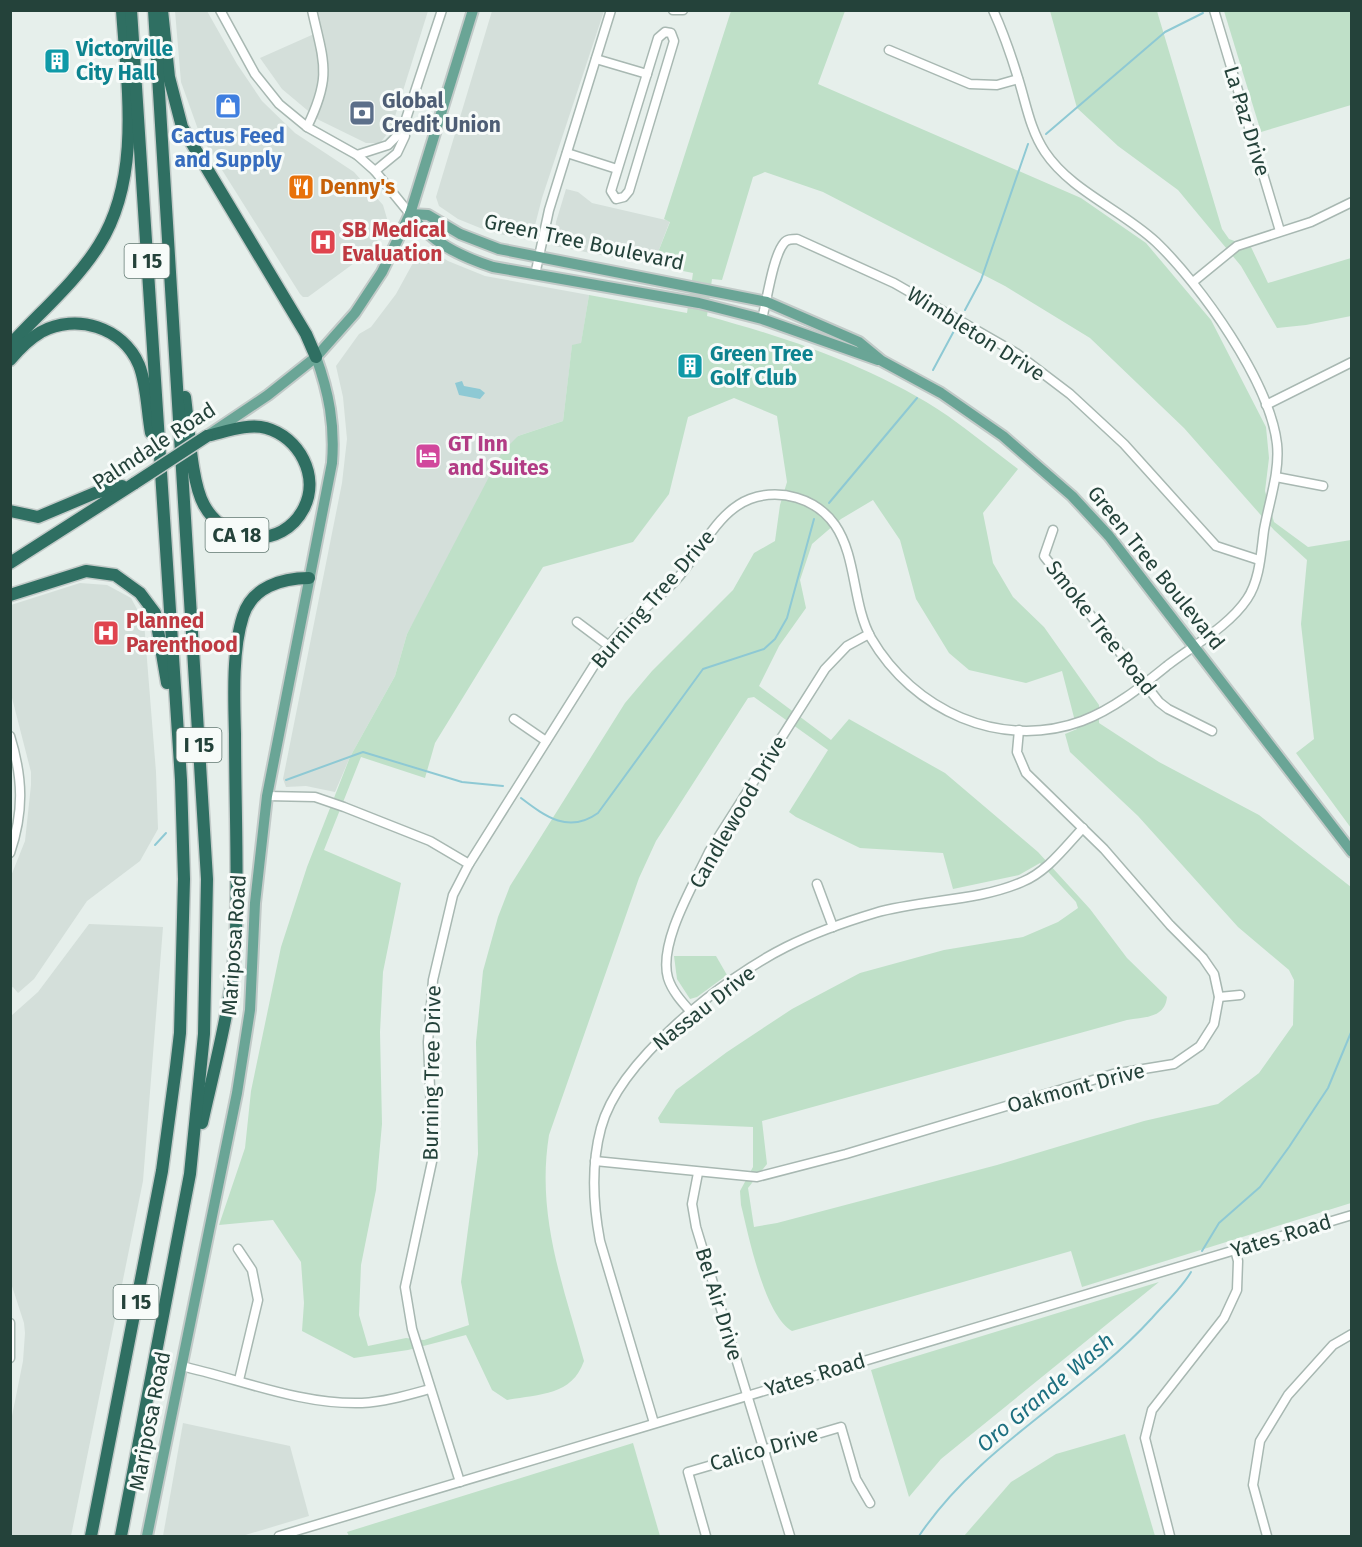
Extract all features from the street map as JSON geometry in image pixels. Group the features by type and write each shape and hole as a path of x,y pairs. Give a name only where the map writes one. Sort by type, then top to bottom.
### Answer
{"highway":[{"path":"10,345 87,262 116,212 125,177 127,142 122,10"},
{"name":"I 15","path":"91,1536 162,1171 180,1033 184,879 181,780 131,10"},
{"name":"I 15","path":"121,1536 190,1174 204,1034 207,879 154,10"},
{"path":"162,10 169,77 182,127 306,334 316,357"},
{"name":"CA 18","path":"173,315 198,490 203,504 213,519 238,536 266,537 281,531 295,520 304,509 309,485 304,459 288,440 271,430 254,426 207,436"},
{"path":"10,360 36,335 67,324 84,324 100,328 126,346 136,359 142,377 162,512"},
{"name":"Palmdale Road","path":"10,563 207,436"},
{"path":"10,511 26,516 51,514 95,493 135,483"},
{"path":"10,595 86,571 115,575 140,593 155,613 159,630 181,780"},
{"path":"190,1174 228,1008 236,932 234,681 243,616 250,603 271,584 288,578 309,578"}],"main road":[{"name":"Palmdale Road","path":"207,436 268,395 316,357 369,294 410,214 473,10"},
{"name":"Green Tree Boulevard","path":"410,214 428,215 460,234 481,243 767,302 859,342 882,361"},
{"name":"Green Tree Boulevard","path":"410,214 424,233 464,256 493,267 699,303 762,319 882,361 941,393 1002,436 1038,465 1109,536 1352,852"},
{"name":"Mariposa Road","path":"147,1536 237,1094 250,1010 255,903 267,796 327,492 334,434 331,408 316,357"}],"street":[{"path":"220,10 267,90 288,113 308,127 357,154 375,171 410,214"},
{"path":"308,127 319,103 326,73 312,10"},
{"path":"357,154 388,146 402,131 442,10"},
{"path":"535,275 549,210 611,10"},
{"path":"673,10 683,10"},
{"name":"Burning Tree Drive","path":"460,1482 410,1321 405,1287 433,1157 434,1138 428,1042 433,980 453,895 470,864 598,659 631,621 677,578 732,509 747,500 774,494 798,498 814,505 835,526 842,539 869,634 899,676 938,708 975,724 1019,730 1045,729 1082,721 1109,708 1194,645 1245,602 1251,592 1276,477 1277,442 1266,405 1221,320 1192,282 1152,239 1061,171 1052,161 1036,135 993,10"},
{"name":"La Paz Drive","path":"1214,10 1280,231"},
{"path":"665,32 671,33 674,41 628,191 620,199 611,191 617,169 658,38 665,32"},
{"path":"889,50 970,84 997,85 1018,79"},
{"path":"596,59 648,74"},
{"path":"375,171 401,147 405,136 402,131"},
{"path":"567,153 617,169"},
{"path":"1192,282 1237,246 1311,222 1352,202"},
{"name":"Wimbleton Drive","path":"762,319 779,254 784,243 790,239 797,238 894,284 1016,353 1124,444 1216,546 1259,560"},
{"path":"1266,405 1352,362"},
{"path":"1276,477 1323,486"},
{"name":"Smoke Tree Road","path":"1053,530 1044,556 1143,684 1168,709 1212,731"},
{"path":"577,622 609,646"},
{"name":"Candlewood Drive","path":"691,1012 672,987 668,978 666,956 675,927 709,852 825,669 847,646 869,634"},
{"path":"514,719 546,741"},
{"name":"Oakmont Drive","path":"595,1161 698,1173 757,1177 846,1154 1113,1074 1174,1064 1200,1046 1214,1024 1219,997 1214,974 1203,958 1170,925 1126,872 1026,773 1017,752 1019,730"},
{"path":"10,736 19,765 22,800 19,824 10,854"},
{"path":"267,796 315,797 430,841 470,864"},
{"name":"Nassau Drive","path":"654,1424 600,1241 594,1198 595,1161 601,1127 618,1091 644,1055 691,1012 743,974 784,948 833,927 878,912 990,892 1023,882 1047,866 1083,828"},
{"path":"817,884 833,927"},
{"path":"1219,997 1240,996"},
{"name":"Bel Air Drive","path":"698,1173 692,1204 696,1227 790,1536"},
{"name":"Yates Road","path":"279,1536 1352,1215"},
{"path":"238,1249 252,1270 258,1300 238,1380"},
{"path":"1170,1536 1144,1438 1152,1410 1224,1318 1237,1290 1238,1261 1235,1250"},
{"path":"10,1323 10,1358"},
{"path":"1267,1536 1253,1485 1260,1441 1288,1395 1333,1345 1352,1334"},
{"path":"181,1366 303,1398 335,1402 372,1402 430,1389"},
{"name":"Calico Drive","path":"706,1536 688,1472 841,1427 856,1479 870,1503"}],"shaded area":[{"path":"175,11 207,11 237,64 262,101 295,133 354,172 383,205 388,222 372,250 308,297 300,294 200,135 181,82"},
{"path":"316,11 428,11 391,129 380,143 366,143 319,120 282,89 260,58 314,34 325,49"},
{"path":"492,11 604,11 542,198 532,237 528,240 490,232 458,219 439,206 436,197"},
{"path":"566,189 578,192 592,203 670,221 653,265 554,246 556,222"},
{"path":"429,249 448,261 485,276 589,295 581,344 572,346 563,421 518,436 407,634 395,676 350,757 335,792 306,786 286,787 283,779 342,483 347,439 343,397 336,366 359,334 371,327 396,294 419,252"},
{"path":"80,583 107,585 131,598 144,622 156,772 158,829 140,861 87,901 34,979 18,993 13,987 11,988 11,876 25,841 31,772 11,694 11,605"},
{"path":"89,924 163,927 143,1181 71,1536 11,1536 11,1421 23,1361 25,1333 10,1280 11,1016 38,992"},
{"path":"183,1423 290,1446 309,1516 242,1536 163,1536"}],"green space":[{"path":"731,11 845,11 818,84 1081,198 1146,243 1211,320 1266,427 1269,458 1265,491 1274,522 1308,547 1351,540 1351,828 1296,753 1314,739 1301,624 1307,560 1274,530 1184,428 1090,338 1005,286 823,192 765,172 753,177 722,280 712,279 707,316 832,356 892,383 948,416 1018,469 983,513 993,563 1013,597 1044,627 1099,705 1099,723 1159,762 1259,815 1351,887 1351,1203 1082,1287 1071,1251 792,1331 773,1309 766,1292 753,1254 741,1205 740,1191 753,1167 753,1127 660,1123 658,1118 676,1090 727,1052 792,1009 860,973 944,950 1023,937 1058,922 1078,908 1076,902 1040,863 1019,875 953,889 943,853 860,848 796,817 789,812 828,750 754,697 748,698 656,841 639,878 549,1135 546,1194 549,1222 560,1277 584,1361 579,1372 571,1381 553,1391 507,1400 492,1390 466,1335 408,1350 354,1358 302,1331 304,1303 301,1262 273,1220 219,1225 245,1148 251,1091 281,947 307,867 350,757 395,676 407,634 502,452 518,436 563,421 572,345 581,343 589,295 687,313 693,273 653,265 670,222 664,219","holes":["734,398 777,416 787,482 780,505 775,541 754,553 733,590 652,671 625,703 510,886 498,917 483,971 476,1042 478,1154 461,1282 469,1325 424,1340 406,1338 368,1346 359,1315 361,1265 376,1190 382,1124 380,1032 383,972 401,883 324,850 361,757 425,778 435,743 543,567 633,542 669,494 688,417","873,500 900,540 916,599 949,653 969,670 1026,683 1062,671 1077,729 1065,734 1070,752 1138,816 1238,927 1289,970 1294,980 1293,1025 1259,1073 1218,1104 1144,1121 997,1165 777,1223 754,1227 748,1188 767,1164 762,1121 1127,1020 1147,1017 1158,1013 1167,997 1127,958 1090,909 1038,852 945,773 849,719 831,740 759,686 779,646 806,608 800,580 812,544 841,519"]},
{"path":"1050,11 1157,11 1222,229 1229,239 1251,247 1268,283 1351,258 1351,316 1277,328 1241,266 1178,190 1118,146 1077,108"},
{"path":"1224,11 1351,11 1351,105 1261,132"},
{"path":"674,956 716,956 727,975 697,997 690,999 677,979"},
{"path":"1159,1282 941,1459 909,1497 871,1370"},
{"path":"1125,1434 1155,1536 964,1536 1011,1482 1056,1454"},
{"path":"633,1443 660,1536 349,1536 347,1532"}],"water":[{"path":"462,381 464,386 480,389 485,393 480,399 459,395 455,383"}],"waterway":[{"path":"1046,134 1165,32 1203,13"},
{"path":"965,310 981,280 1028,144"},
{"path":"933,370 955,329"},
{"path":"829,503 917,398"},
{"path":"521,798 549,817 567,822 577,822 598,813 703,669 764,649 775,639 787,618 814,519"},
{"path":"286,780 363,752 462,782 503,786"},
{"path":"155,845 166,833"},
{"name":"Oro Grande Wash","path":"1202,1251 1219,1223 1260,1187 1289,1147 1328,1088 1352,1030"},
{"name":"Oro Grande Wash","path":"919,1536 943,1504 971,1475 1000,1448 1124,1346 1173,1296 1191,1272"}],"place":[{"name":"Victorville City Hall","path":"57,61"},
{"name":"Cactus Feed and Supply","path":"228,106"},
{"name":"Global Credit Union","path":"362,113"},
{"name":"Denny's","path":"301,187"},
{"name":"SB Medical Evaluation","path":"323,242"},
{"name":"Green Tree Golf Club","path":"690,366"},
{"name":"GT Inn and Suites","path":"428,456"},
{"name":"Planned Parenthood","path":"106,633"}]}
